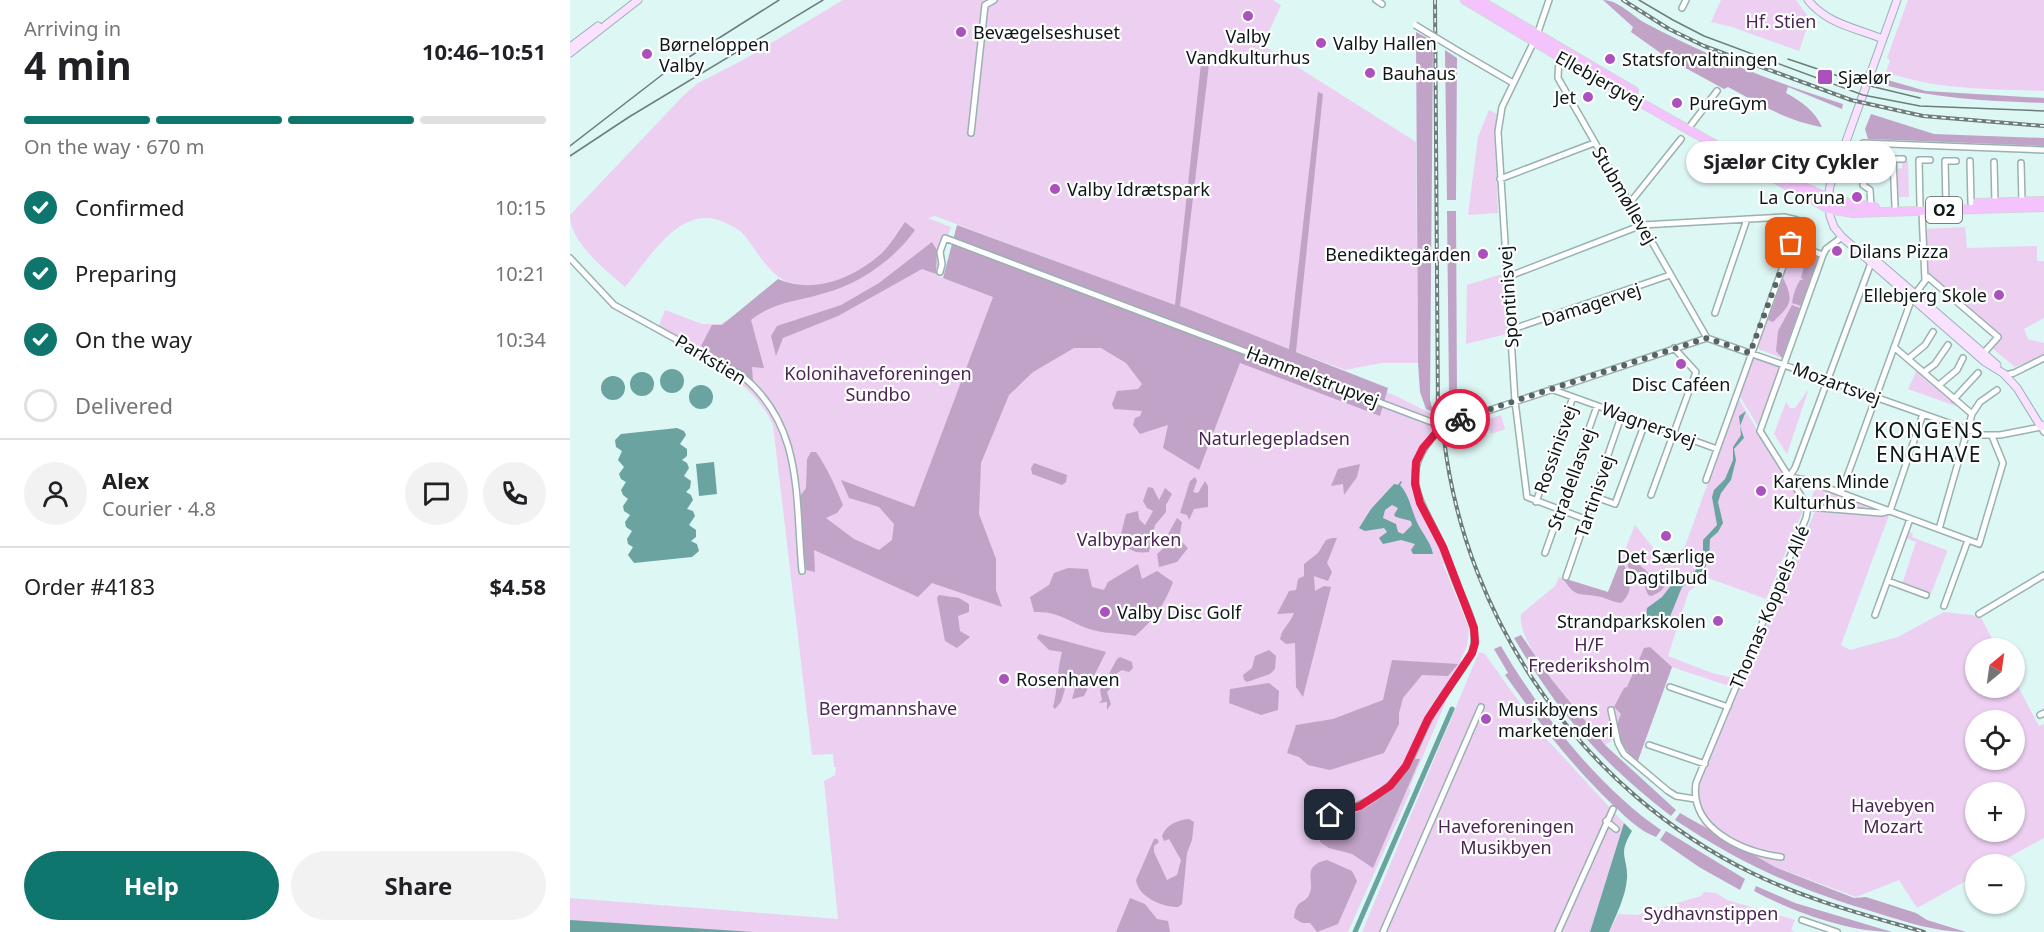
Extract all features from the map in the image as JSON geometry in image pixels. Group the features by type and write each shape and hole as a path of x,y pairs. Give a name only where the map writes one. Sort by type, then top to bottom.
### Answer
{"main road":[{"name":"Ellebjergvej","path":"1465,0 1535,38 1829,209"},
{"name":"Ellebjergvej","path":"1479,0 1535,38"},
{"name":"Ellebjergvej","path":"1560,53 1692,125 1779,176 1828,199"},
{"name":"O2","path":"1828,199 1871,207 1921,208 1946,204 2044,201"},
{"name":"O2","path":"1829,209 1853,213 1921,208 2044,207"}],"street":[{"path":"570,46 631,0"},
{"path":"570,52 638,0"},
{"path":"971,133 985,5 994,0"},
{"name":"Spontinisvej","path":"1536,502 1527,497 1515,401 1498,119 1535,38 1549,0"},
{"path":"1682,8 1686,0"},
{"path":"1808,0 1818,12 1834,21 1883,39"},
{"path":"1789,477 1806,480 1979,544 2003,463 1992,436 2043,428 2006,375 1871,263 1834,227 1828,199 1838,163 1897,0"},
{"path":"1415,25 1513,83"},
{"name":"Stubmøllevej","path":"1560,53 1558,78 1707,338"},
{"path":"1692,125 1718,91"},
{"path":"1629,204 1681,139"},
{"path":"1500,179 1594,142"},
{"path":"1852,176 1863,143 2044,150"},
{"path":"1871,207 1870,190 1863,185 1874,159"},
{"path":"1895,206 1893,159 1903,159"},
{"path":"1925,280 1919,160 1930,160"},
{"path":"1946,204 1945,161 1956,161"},
{"path":"1970,161 1971,203"},
{"path":"1994,162 1995,202"},
{"path":"1838,163 1854,168"},
{"path":"2021,163 2022,201"},
{"path":"1507,277 1642,225 1792,217 1798,222 1717,449"},
{"path":"1714,313 1747,219"},
{"name":"Hammelstrupvej","path":"940,272 942,264 940,252 945,238 1442,426"},
{"path":"1843,238 1826,249 1823,255 1760,430 1808,507 1881,513 1890,511"},
{"path":"1843,238 1870,255 1913,296"},
{"path":"1791,243 1823,255"},
{"name":"Parkstien","path":"570,258 614,305 741,375 753,384 775,410 782,423 797,489 802,571"},
{"path":"1789,477 1795,468 1871,263"},
{"name":"Damagervej","path":"1510,330 1670,275"},
{"path":"1841,493 1913,296 1928,277 1998,337 1982,355"},
{"path":"1908,359 1925,345 1933,332"},
{"path":"1314,818 1360,806 1390,786 1406,766 1428,719 1472,653 1475,643 1474,628 1443,547 1420,503 1415,484 1416,462 1423,448 1442,426 1707,338"},
{"name":"Mozartsvej","path":"1707,338 1967,430 1992,436"},
{"path":"1924,372 1935,364 1948,345"},
{"path":"1894,347 1972,414"},
{"path":"1651,495 1696,372 1674,348"},
{"path":"1939,386 1957,370 1964,358"},
{"path":"2006,375 2044,358"},
{"path":"1954,399 1978,373"},
{"name":"Wagnersvej","path":"1551,389 1717,449 1706,480"},
{"path":"1939,529 1972,414 1980,402 1997,390"},
{"name":"Rossinisvej","path":"1536,502 1574,397"},
{"name":"Stradellasvej","path":"1545,553 1597,406"},
{"name":"Tartinisvej","path":"1566,577 1622,414"},
{"path":"1890,511 1923,414"},
{"path":"1593,496 1616,504 1645,423"},
{"path":"1536,502 1585,519"},
{"name":"Thomas Koppels Allé","path":"1695,799 1696,783 1806,518 1808,507"},
{"path":"1875,615 1910,519"},
{"path":"1944,606 1968,540"},
{"path":"1979,614 2044,575"},
{"path":"1888,581 1926,595"},
{"name":"Thomas Koppels Allé","path":"1670,687 1728,707"},
{"path":"1383,932 1481,707"},
{"path":"1611,710 1618,743 1624,754 1668,791 1684,798 1695,799 1704,820 1719,834 1752,850 1781,857"},
{"path":"1649,745 1705,764"},
{"path":"1558,932 1612,809"},
{"path":"1606,821 1616,829"},
{"path":"1802,920 1837,932"}],"green space":[{"path":"843,0 1273,0 1281,5 1263,45 1416,142 1418,363 1381,363 1345,370 935,216 928,218 951,227 936,271 929,271 943,278 1303,360 1396,396 1436,416 1431,423 1433,430 1420,448 1413,465 1412,481 1422,513 1446,564 1443,564 1469,628 1467,646 1460,661 1463,661 1409,789 1411,790 1348,932 570,932 570,898 838,919 824,781 835,775 836,767 834,767 833,754 812,755 773,425 764,408 738,381 706,360 656,333 665,310 702,324 721,324 789,283 770,269 741,232 726,223 710,218 695,220 681,226 668,236 625,287 582,246 576,236 570,215 698,83 743,60"},
{"path":"1603,0 1615,3 1647,24 1694,47 1768,78 1843,104 1842,109 1788,87 1786,93 1807,107 1822,127 1797,121 1762,106 1728,87 1724,89 1669,59 1631,32 1633,27"},
{"name":"Hf. Stien","path":"1721,0 1796,0 1810,19 1799,51 1732,27 1711,22"},
{"path":"1908,0 2044,0 2044,91 1944,85 1886,72 1890,60 1887,58"},
{"path":"1416,32 1433,41 1430,400 1433,412 1426,409 1420,392 1418,363"},
{"path":"1445,50 1457,58 1456,200 1447,200"},
{"path":"1202,54 1210,56 1180,306 1289,349 1318,92 1323,94 1296,352 1388,388 1380,416 1240,363 1199,470 1163,448 1168,425 1140,434 1133,425 1135,418 1140,416 1142,411 1114,409 1112,404 1117,391 1138,389 1142,384 1126,363 1101,348 1074,348 1033,372 1009,395 981,463 979,514 996,559 996,590 1002,607 932,583 918,597 814,550 815,572 806,570 797,500 806,488 807,459 811,452 816,452 824,464 843,505 837,513 826,518 854,539 879,550 892,540 894,524 879,507 849,498 841,480 914,507 993,297 943,278 957,225 1175,305"},
{"path":"1884,79 1926,91 2044,98 2044,103 1983,100 1904,90 1884,85"},
{"path":"1489,110 1497,114 1495,142 1498,213 1468,215 1478,137"},
{"path":"1871,114 1934,134 2044,138 2044,146 1868,139 1865,129"},
{"path":"1902,161 1908,161 1909,197 1899,197 1896,169 1902,168"},
{"path":"1447,211 1456,211 1457,397 1447,412 1445,404 1449,392"},
{"path":"905,222 915,230 907,241 887,260 863,277 838,289 778,305 751,320 764,368 752,367 753,381 701,346 712,325 722,325 778,279 792,284 806,285 833,281 846,276 859,270 882,253"},
{"name":"Ellebjerg Skole","path":"1965,227 1967,248 2037,246 2037,261 2044,261 2044,318 2024,329 2028,339 2044,343 2044,355 2015,367 1992,348 2002,336 1928,272 1926,229"},
{"path":"932,242 937,250 936,274 922,269 838,316 783,338 776,356 771,336 777,326 841,305 879,283"},
{"path":"1793,246 1821,255 1784,359 1756,348"},
{"path":"1808,251 1819,255 1801,306 1792,303 1797,285 1800,280 1804,279 1801,278"},
{"path":"1505,273 1507,334 1466,344 1467,285"},
{"path":"1783,278 1789,293 1789,303 1773,322 1768,320"},
{"path":"1792,305 1800,308 1782,358 1776,351 1778,331"},
{"path":"1753,357 1781,368 1759,428 1739,395"},
{"path":"1917,370 1947,398 1949,396 1964,409 1908,389"},
{"path":"1807,391 1787,454 1774,434 1786,402 1790,408 1795,408"},
{"name":"H/F Frederiksholm","path":"1738,398 1804,508 1766,599 1708,578 1689,591 1668,656 1712,673 1734,678 1729,686 1672,667 1637,763 1620,741 1619,735 1605,745 1567,701 1529,644 1522,628 1521,614 1555,586 1559,577 1608,592 1635,525 1663,560 1672,563 1686,544"},
{"path":"1501,415 1505,429 1491,434 1490,430 1485,431 1486,437 1470,442 1470,429 1473,425"},
{"path":"1034,463 1067,475 1066,482 1062,485 1032,474 1031,468"},
{"path":"1360,464 1357,477 1344,495 1343,484 1331,486 1338,469"},
{"path":"1195,477 1197,481 1193,492 1198,493 1205,481 1208,486 1208,507 1194,509 1189,520 1187,515 1180,513 1190,481"},
{"path":"1816,486 1867,506 1865,509 1814,504 1810,502"},
{"name":"Valbyparken","path":"1148,487 1153,488 1159,500 1165,488 1172,494 1166,505 1166,512 1155,525 1149,552 1140,552 1126,546 1120,538 1126,514 1138,511 1139,519 1145,525 1153,511 1147,508 1143,501"},
{"name":"Havebyen Mozart","path":"1816,509 1889,515 1841,645 1850,650 1898,637 1944,612 1980,616 1992,638 1965,638 1965,698 2024,698 2039,726 2044,724 2044,838 2014,854 1965,854 1965,882 1917,908 1899,880 1856,897 1775,867 1704,831 1695,792"},
{"path":"1177,518 1182,522 1179,539 1188,548 1177,562 1159,567 1157,554 1166,546 1167,536"},
{"path":"1908,532 1913,533 1912,537 1947,552 1931,594 1902,584 1916,542 1906,538"},
{"path":"1337,538 1327,563 1332,572 1328,581 1314,576 1315,591 1324,586 1331,587 1303,697 1296,687 1295,643 1286,644 1280,639 1294,613 1277,614 1289,591 1296,590 1298,579 1304,576 1304,564 1318,553 1326,540"},
{"path":"1629,555 1657,581 1667,583 1661,591 1652,596 1648,595 1643,582 1629,569 1626,560"},
{"path":"1621,559 1630,587 1626,598 1621,603 1579,594 1571,590 1563,578 1608,592"},
{"path":"1138,564 1142,579 1157,571 1173,582 1158,612 1135,636 1097,631 1060,616 1034,612 1030,597 1049,585 1054,573 1068,568 1088,569 1092,587 1104,590 1108,582"},
{"path":"939,595 959,598 969,604 969,612 958,616 960,631 970,637 957,648 945,641 937,598"},
{"path":"1039,634 1106,652 1084,696 1072,699 1075,688 1066,686 1061,702 1055,709 1053,707 1062,652 1049,650 1037,638"},
{"path":"1521,635 1552,680 1605,745 1676,810 1671,816 1623,776 1583,735 1548,690 1514,638"},
{"path":"1501,646 1533,696 1572,746 1615,793 1661,830 1656,837 1638,827 1612,804 1555,742 1505,675 1508,673 1494,649"},
{"path":"1650,647 1672,667 1637,763 1621,741 1618,721 1621,714 1614,707 1624,688 1627,687 1644,648"},
{"path":"1269,650 1276,656 1275,669 1270,674 1247,682 1244,680 1243,675 1252,668 1255,656"},
{"name":"Haveforeningen Musikbyen","path":"1479,652 1485,654 1541,733 1624,823 1590,932 1362,932"},
{"path":"1120,657 1132,662 1133,668 1129,672 1122,670 1114,675 1112,687 1107,692 1111,704 1107,710 1107,702 1099,703 1102,700 1100,690"},
{"path":"1392,660 1458,664 1448,676 1422,675 1403,698 1399,724 1384,753 1330,770 1308,765 1299,757 1287,753 1296,725 1333,719 1383,700"},
{"path":"1269,683 1279,691 1278,710 1261,715 1229,703 1230,689"},
{"path":"1415,759 1420,759 1373,868 1352,854 1329,848 1320,842 1319,834 1328,820 1355,813 1378,800 1398,781"},
{"path":"1680,813 1775,867 1854,898 1866,897 1966,932 1910,923 1822,895 1772,875 1724,850 1675,820"},
{"path":"1189,819 1194,822 1192,840 1187,853 1182,904 1178,907 1165,905 1146,896 1136,880 1154,839 1159,842 1154,846 1154,852 1167,880 1177,875 1181,860 1169,839 1164,841 1162,836 1172,824"},
{"path":"1666,831 1745,879 1740,890 1699,867 1660,840"},
{"path":"1327,860 1352,871 1357,881 1338,924 1317,932 1310,923 1302,923 1294,918 1296,907 1305,900 1311,890 1311,870 1314,866"},
{"path":"1756,886 1795,903 1892,932 1857,929 1803,913 1754,891"},
{"name":"Sydhavnstippen","path":"1704,892 1716,893 1727,900 1795,920 1791,930 1795,932 1609,932 1618,914 1637,915 1701,896"},
{"path":"1130,898 1145,904 1157,919 1168,921 1170,932 1116,932"}],"water":[{"path":"672,369 677,370 683,376 683,386 677,392 672,393 667,392 661,386 660,381 661,376 667,370"},
{"path":"642,372 647,373 653,379 653,389 647,395 642,396 637,395 631,389 630,384 631,379 637,373"},
{"path":"613,376 618,377 624,383 624,393 618,399 613,400 608,399 602,393 601,388 602,383 608,377"},
{"path":"701,385 706,386 712,392 712,402 706,408 701,409 696,408 690,402 689,397 690,392 696,386"},
{"path":"1746,411 1740,426 1739,416"},
{"path":"1740,426 1744,438 1734,449 1736,460 1731,480 1721,493 1718,502 1723,523 1710,539 1709,559 1703,572 1682,587 1667,624 1655,625 1646,617 1647,608 1662,597 1673,583 1696,570 1703,556 1703,540 1717,525 1712,497 1714,490 1725,479 1733,460 1733,447 1741,435"},
{"path":"677,428 684,431 686,435 680,444 687,449 687,456 682,460 689,468 684,476 691,481 690,488 686,492 693,500 687,509 693,511 695,516 689,525 696,530 696,537 691,541 697,544 699,551 692,557 634,563 628,555 633,547 628,544 627,539 632,531 626,527 625,522 630,515 624,511 623,506 628,499 621,490 626,482 619,474 624,467 618,460 622,451 616,447 615,440 621,434"},
{"path":"714,462 717,494 699,496 696,464"},
{"path":"1394,484 1400,485 1408,497 1416,520 1433,554 1413,554 1411,550 1415,544 1401,540 1383,544 1379,538 1387,532 1384,528 1365,531 1359,528 1371,509","holes":["1392,505 1398,508 1394,515 1411,521 1412,525 1403,534 1398,532 1396,524 1383,518 1385,510"]},
{"path":"1624,823 1632,831 1624,851 1627,878 1623,899 1609,932 1590,932"},
{"path":"570,920 753,932 570,932"}],"waterway":[{"path":"1355,932 1452,709"}],"tram line":[{"path":"570,146 667,71 779,0"},
{"path":"570,156 629,117 823,0"},
{"path":"1639,0 1704,36 1863,95 1920,106 2044,111"},
{"path":"1788,59 1862,84 1920,98"}],"railway":[{"path":"1435,0 1438,411"},
{"path":"1623,0 1669,29 1704,46 1851,100 1923,116 2044,126"},
{"path":"1444,439 1457,507 1478,573 1507,636 1543,695 1587,748 1636,797 1691,838 1752,873 1815,899 1924,932"}],"way so far":[{"path":"1460,419 1707,338 1750,353 1791,243"}],"place":[{"name":"Valby Vandkulturhus","path":"1248,16"},
{"name":"Bevægelseshuset","path":"961,32"},
{"name":"Valby Hallen","path":"1321,43"},
{"name":"Børneloppen Valby","path":"647,54"},
{"name":"Statsforvaltningen","path":"1610,59"},
{"name":"Bauhaus","path":"1370,73"},
{"name":"Sjælør","path":"1825,77"},
{"name":"Jet","path":"1588,97"},
{"name":"PureGym","path":"1677,103"},
{"name":"Valby Idrætspark","path":"1055,189"},
{"name":"La Coruna","path":"1857,197"},
{"name":"Sjælør City Cykler","path":"1791,243"},
{"name":"Dilans Pizza","path":"1837,251"},
{"name":"Benediktegården","path":"1483,254"},
{"name":"Ellebjerg Skole","path":"1999,295"},
{"name":"Disc Caféen","path":"1681,364"},
{"name":"Karens Minde Kulturhus","path":"1761,491"},
{"name":"Det Særlige Dagtilbud","path":"1666,536"},
{"name":"Valby Disc Golf","path":"1105,612"},
{"name":"Strandparkskolen","path":"1718,621"},
{"name":"Rosenhaven","path":"1004,679"},
{"name":"Musikbyens marketenderi","path":"1486,719"}],"district":[{"name":"KONGENS ENGHAVE","path":"1929,442"}],"route":[{"path":"1330,815 1360,806 1376,798 1390,786 1406,766 1428,719 1472,653 1475,643 1474,628 1468,610 1443,547 1420,503 1415,484 1416,462 1423,448 1442,426 1460,419"}],"park label":[{"name":"Kolonihaveforeningen Sundbo","path":"878,383"},
{"name":"Naturlegepladsen","path":"1274,438"},
{"name":"Bergmannshave","path":"888,708"}]}
